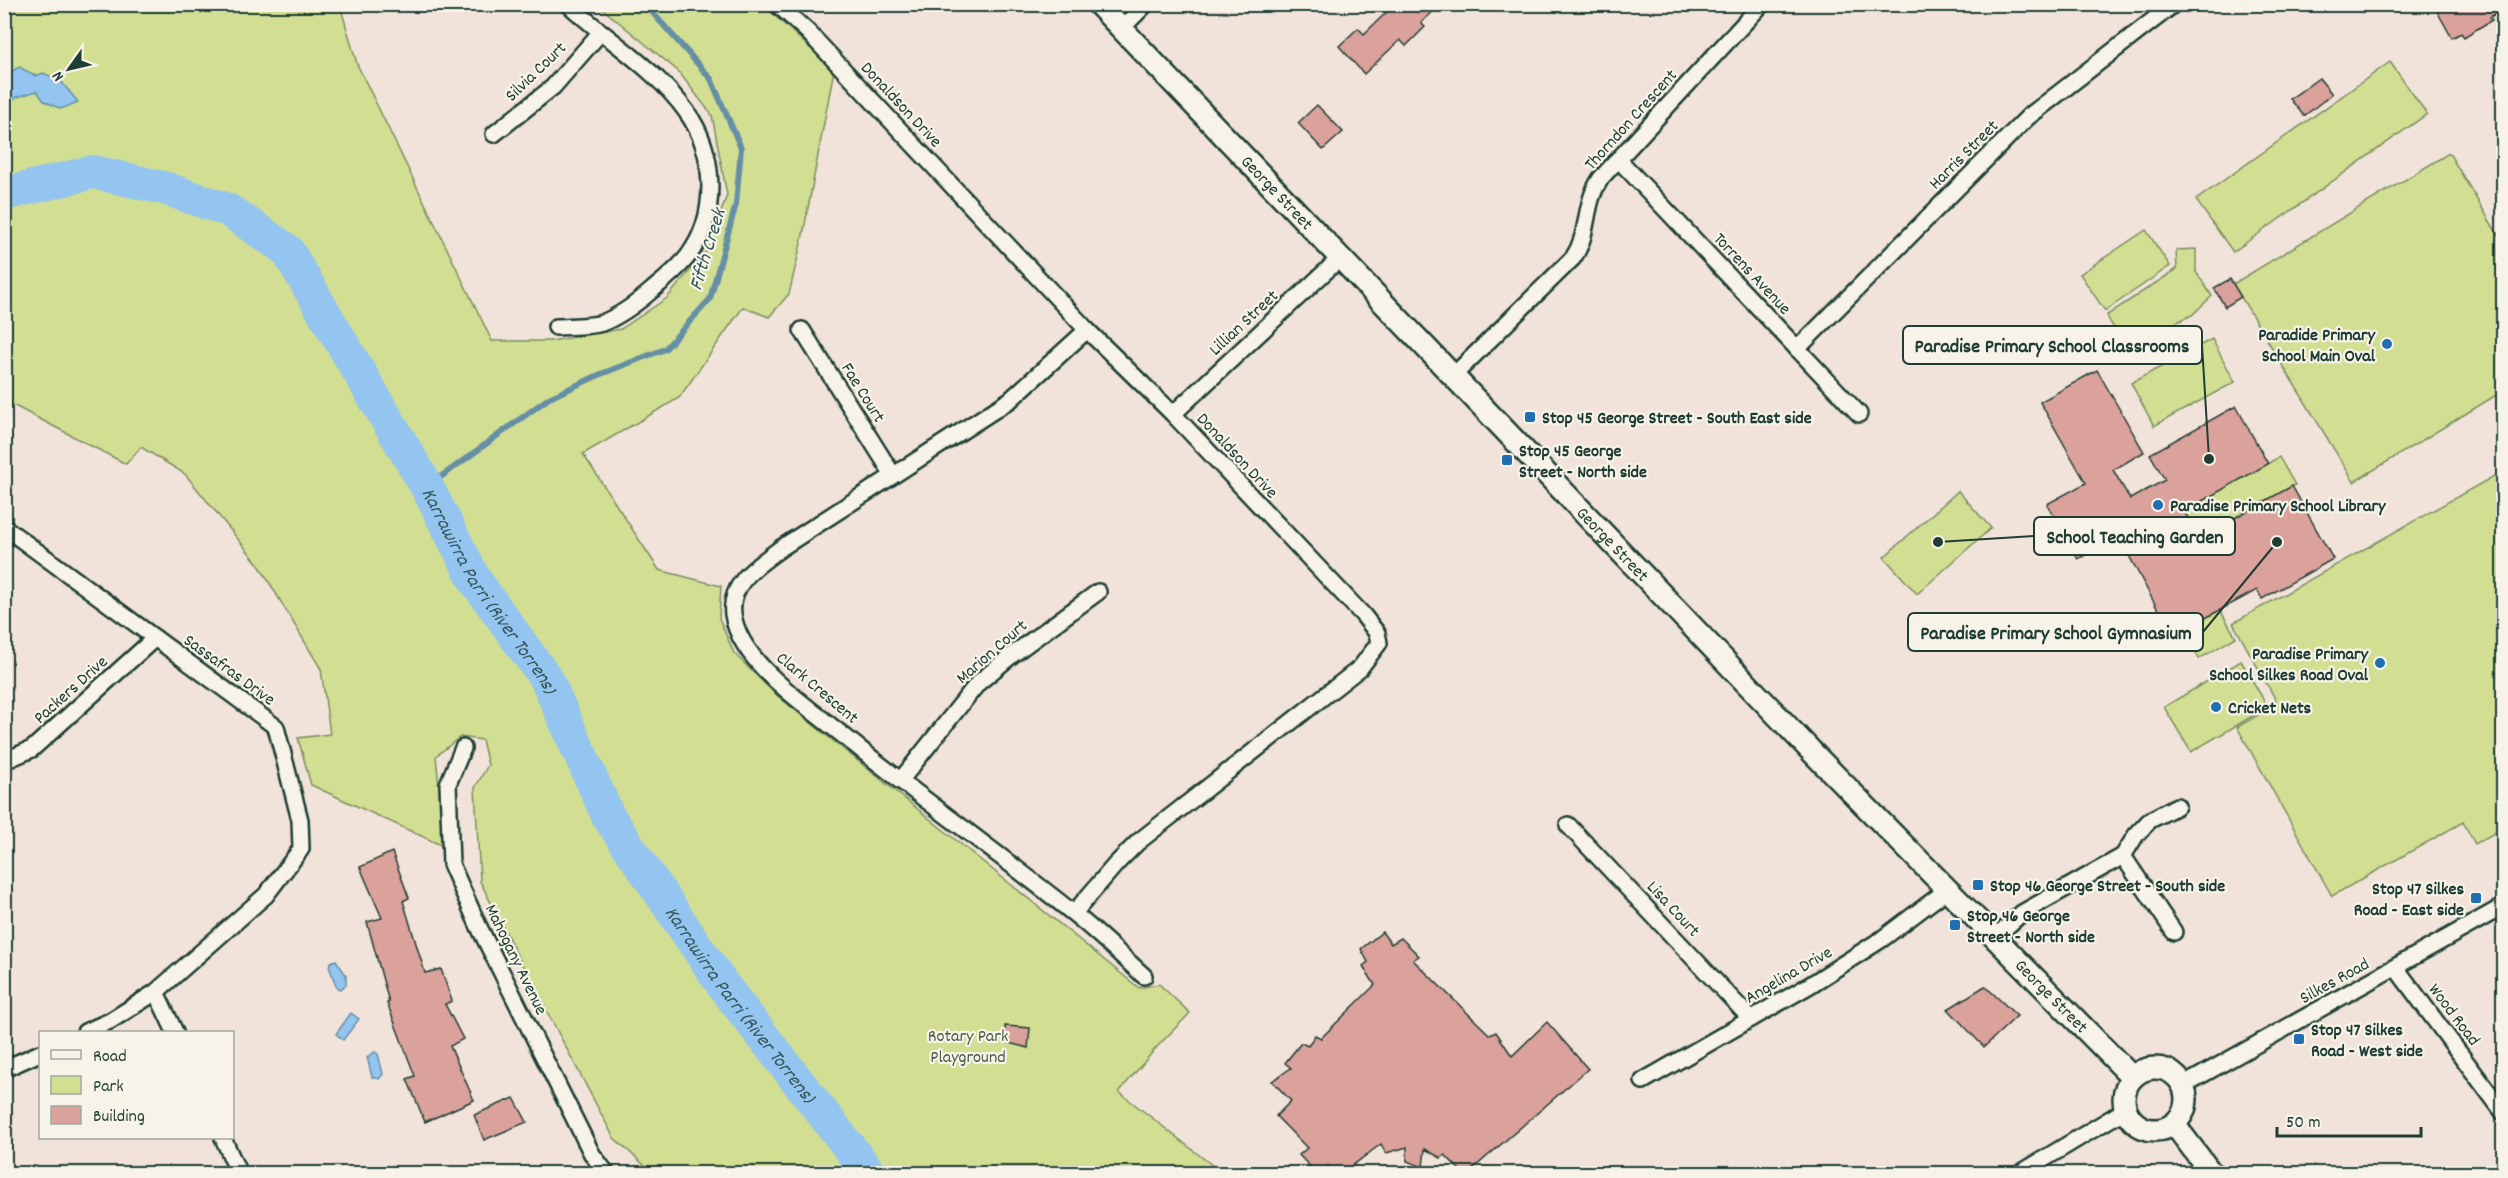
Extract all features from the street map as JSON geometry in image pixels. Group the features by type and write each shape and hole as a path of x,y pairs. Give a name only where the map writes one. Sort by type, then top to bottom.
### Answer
{"street":[{"path":"556,327 600,324 641,299 687,257 699,238 707,214 710,191 708,163 700,134 687,112 670,90 568,4"},
{"name":"Donaldson Drive","path":"777,4 816,40 1087,330 1173,414 1363,615 1377,633 1379,643 1360,668 1138,842 1074,913"},
{"name":"George Street","path":"1098,4 1814,754 2132,1077"},
{"path":"1121,29 1146,4"},
{"name":"Thorndon Crescent","path":"1453,376 1573,258 1580,247 1592,191 1618,159 1762,4"},
{"name":"Harris Street","path":"1797,349 2028,117 2174,4"},
{"name":"Silvia Court","path":"494,134 553,87 600,33"},
{"name":"Torrens Avenue","path":"1618,159 1859,414"},
{"name":"Lillian Street","path":"1173,414 1340,258"},
{"name":"Fae Court","path":"802,330 893,475"},
{"name":"Clark Crescent","path":"1087,330 1010,400 781,548 758,566 742,580 734,596 733,614 738,631 754,657 773,678 900,781 1074,913 1144,976"},
{"name":"Sassafras Drive","path":"4,527 276,727 300,820 301,849 266,895 156,992 110,1021 87,1031"},
{"name":"Marion Court","path":"900,781 978,683 1098,592"},
{"name":"Packers Drive","path":"4,760 32,748 155,638"},
{"name":"Mahogany Avenue","path":"463,748 448,784 451,864 478,925 592,1154 607,1173"},
{"path":"1994,938 2022,913 2123,856 2136,835 2150,820 2177,806"},
{"name":"Lisa Court","path":"1568,825 1750,1018"},
{"path":"2123,856 2174,932"},
{"name":"Angelina Drive","path":"1643,1081 1857,956 1947,890"},
{"name":"Silkes Road","path":"2182,1086 2504,906"},
{"name":"Wood Road","path":"2396,968 2504,1113"},
{"path":"156,992 175,1031"},
{"path":"4,1069 39,1053"},
{"path":"2161,1069 2171,1073 2182,1086 2185,1106 2181,1116 2174,1124 2162,1130 2152,1131 2132,1121 2125,1110 2123,1097 2132,1077 2140,1072 2161,1069"},
{"path":"2019,1173 2125,1110"},
{"path":"2174,1124 2212,1173"},
{"path":"224,1139 239,1173"}],"green space":[{"name":"Rotary Park Playground","path":"4,5 340,5 357,64 492,341 551,341 621,329 667,298 708,249 727,195 712,115 678,71 598,5 763,5 834,70 803,235 789,294 769,317 743,307 679,398 583,454 659,570 721,586 719,618 734,653 774,693 1139,988 1159,984 1190,1013 1156,1048 1119,1092 1222,1173 653,1173 614,1138 480,881 475,788 488,765 482,740 460,737 436,756 445,847 311,785 298,738 330,734 321,669 259,565 185,474 141,447 126,464 5,401"},
{"path":"2390,62 2427,114 2233,252 2196,200"},
{"name":"Paradide Primary School Main Oval","path":"2449,153 2503,243 2503,391 2354,482 2233,284"},
{"path":"2146,230 2170,266 2105,311 2080,274"},
{"path":"2196,249 2196,272 2212,296 2192,315 2140,339 2124,334 2112,326 2107,315 2177,269 2176,250"},
{"path":"2212,339 2235,382 2154,426 2131,383"},
{"path":"2279,457 2295,485 2221,525 2257,589 2235,602 2184,511"},
{"name":"Paradise Primary School Silkes Road Oval","path":"2503,471 2503,828 2475,844 2463,822 2332,896 2237,727 2278,704 2233,623"},
{"path":"1958,491 1991,528 1917,594 1884,557"},
{"path":"2220,610 2236,637 2199,659 2185,629"},
{"name":"Cricket Nets","path":"2241,661 2268,707 2191,752 2164,707"}],"water":[{"path":"19,67 36,76 43,73 60,80 78,102 61,109 44,101 37,91 17,97 5,107 5,75"},
{"path":"336,960 346,975 346,985 340,989 336,986 329,966"},
{"path":"351,1013 359,1019 343,1040 336,1034"},
{"path":"375,1052 378,1054 383,1074 379,1079 372,1077 367,1057"}],"building":[{"path":"1395,4 1441,4 1421,23 1425,27 1406,46 1400,40 1364,74 1339,46 1358,28 1364,34"},
{"path":"2433,4 2504,4 2504,9 2490,17 2492,20 2464,37 2461,33 2452,38"},
{"path":"2319,78 2332,94 2304,116 2290,99"},
{"path":"1317,105 1343,132 1323,150 1298,123"},
{"path":"2230,279 2241,297 2225,307 2214,288"},
{"path":"2097,370 2144,452 2113,470 2130,499 2165,480 2150,454 2236,406 2268,464 2184,511 2199,538 2292,486 2333,559 2262,599 2257,590 2172,636 2119,537 2078,559 2047,504 2086,483 2040,402"},
{"path":"392,852 409,898 403,901 425,973 441,969 452,1001 445,1004 463,1039 450,1046 474,1100 425,1122 407,1079 415,1076 387,1003 389,1002 367,922 382,918 360,867"},
{"path":"1382,932 1391,944 1401,938 1419,956 1413,960 1490,1035 1496,1032 1512,1056 1547,1022 1588,1069 1468,1173 1463,1173 1445,1155 1441,1158 1425,1149 1423,1167 1407,1161 1407,1147 1386,1153 1381,1144 1352,1166 1357,1173 1334,1173 1328,1166 1316,1173 1299,1155 1307,1148 1276,1116 1291,1101 1272,1081 1291,1068 1285,1063 1301,1043 1308,1046 1315,1035 1321,1038 1375,985 1363,966 1368,962 1361,949"},
{"path":"1985,986 2017,1016 1984,1047 1948,1009"},
{"path":"1005,1026 1030,1028 1028,1048 1005,1042"},
{"path":"514,1098 527,1122 484,1140 474,1115"}],"waterway":[{"name":"Fifth Creek","path":"427,487 549,398 601,374 665,349 710,299 736,204 741,148 711,79 645,4"},
{"name":"Karrawirra Parri (River Torrens)","path":"4,194 93,172 164,188 228,210 287,250 427,487 475,580 547,680 608,816 722,984 870,1174"}],"place":[{"name":"Paradide Primary School Main Oval","path":"2387,344"},
{"name":"Stop 45 George Street - South East side","path":"1530,417"},
{"name":"Paradise Primary School Classrooms","path":"2209,459"},
{"name":"Stop 45 George Street - North side","path":"1507,460"},
{"name":"Paradise Primary School Library","path":"2158,505"},
{"name":"School Teaching Garden","path":"1938,542"},
{"name":"Paradise Primary School Gymnasium","path":"2277,542"},
{"name":"Paradise Primary School Silkes Road Oval","path":"2380,663"},
{"name":"Cricket Nets","path":"2216,707"},
{"name":"Stop 46 George Street - South side","path":"1978,885"},
{"name":"Stop 47 Silkes Road - East side","path":"2476,898"},
{"name":"Stop 46 George Street - North side","path":"1955,925"},
{"name":"Stop 47 Silkes Road - West side","path":"2299,1039"}]}
